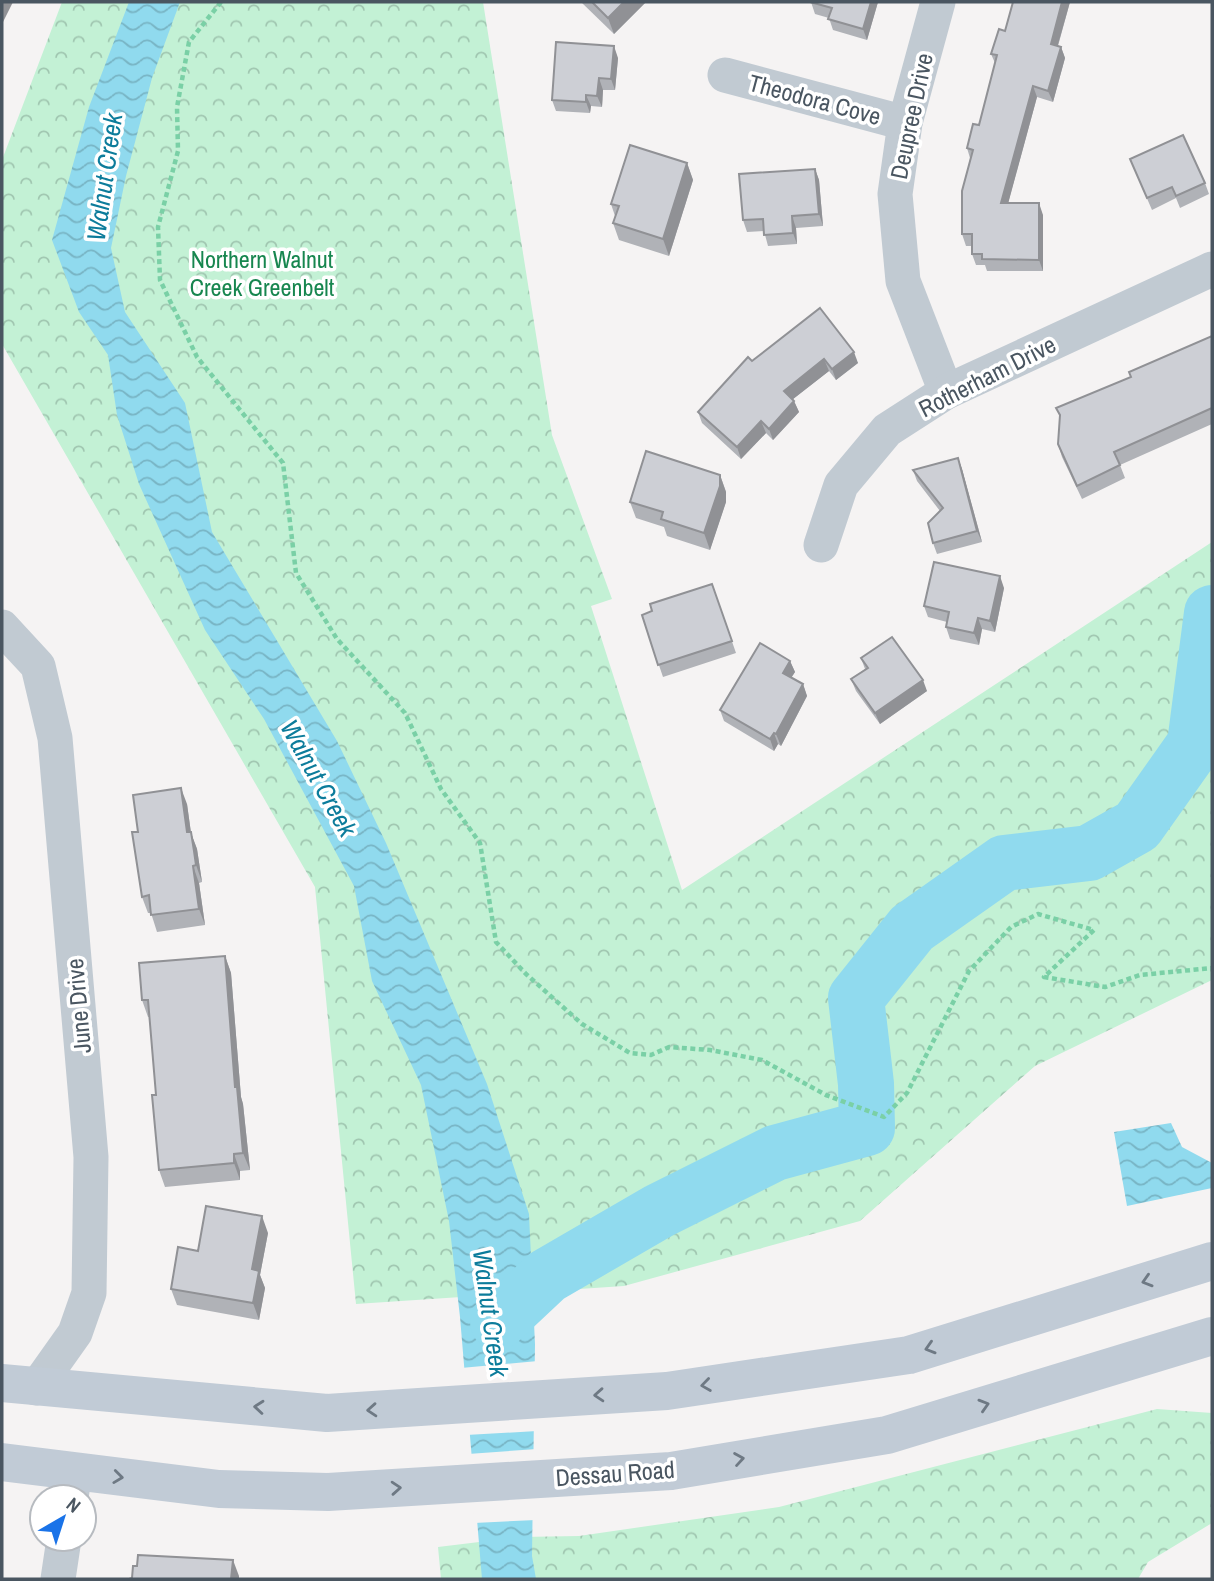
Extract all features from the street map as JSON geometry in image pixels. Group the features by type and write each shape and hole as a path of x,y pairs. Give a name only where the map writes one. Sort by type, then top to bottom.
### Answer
{"main road":[{"path":"19,1386 327,1413 667,1391 909,1355 1212,1261"},
{"name":"Dessau Road","path":"98,1485 328,1492 671,1471 887,1435 1212,1336"},
{"name":"Dessau Road","path":"2,1462 70,1483"}],"street":[{"name":"Deupree Drive","path":"938,2 905,123 895,194 903,281 946,392"},
{"name":"Theodora Cove","path":"725,75 905,123"},
{"name":"Rotherham Drive","path":"821,545 841,485 887,430 946,392 1212,270"},
{"name":"June Drive","path":"2,626 38,666 55,738 91,1157 89,1293 75,1333 19,1386"},
{"path":"58,1579 62,1553"}],"path":[{"path":"222,2 189,42 177,107 178,152 159,227 160,280 197,358 283,463 296,573 337,639 405,713 440,789 480,842 496,942 526,974 582,1024 630,1053 651,1055 669,1047 710,1050 762,1060 826,1095 884,1116 908,1093 969,971 1011,927 1038,914 1094,930 1044,977 1105,987 1140,975 1212,968"}],"green space":[{"name":"Northern Walnut Creek Greenbelt","path":"62,2 483,2 552,435 612,599 591,606 682,890 1212,542 1212,980 1035,1066 860,1221 624,1286 356,1304 315,887 2,344 2,160"},
{"path":"1157,1409 1212,1413 1212,1523 1148,1562 1138,1579 441,1579 438,1547 520,1537 579,1536 779,1507"}],"water":[{"name":"Walnut Creek","path":"129,2 180,2 152,78 126,176 111,248 125,312 185,403 212,532 337,741 386,843 487,1084 529,1214 535,1344 532,1556 536,1579 482,1579 460,1317 449,1221 421,1085 372,981 354,886 264,719 205,630 139,484 117,415 108,355 79,312 52,240 89,107"},
{"path":"1171,1123 1182,1147 1212,1163 1212,1188 1127,1206 1114,1132"}],"pier":[{"path":"538,1361 537,1431 466,1435 461,1368"},
{"path":"537,1449 536,1520 474,1523 468,1454"}],"building":[{"path":"592,2 624,2 608,18"},
{"path":"810,2 871,2 863,29 828,19 832,8"},
{"path":"1013,2 1062,2 1051,44 1061,47 1048,91 1033,86 1001,203 1039,203 1039,260 982,259 982,254 972,254 972,234 962,234 962,191 973,150 967,148 973,124 979,125 997,55 991,54 999,29 1005,31"},
{"path":"556,42 614,46 611,79 599,78 597,96 586,95 586,102 552,100"},
{"path":"1183,135 1205,183 1176,196 1172,187 1147,198 1130,159"},
{"path":"630,145 687,163 663,239 613,223 619,206 611,204"},
{"path":"815,169 819,214 792,216 793,233 764,235 763,219 743,220 739,174"},
{"path":"820,308 854,352 832,369 824,359 784,391 794,401 769,429 761,421 737,447 698,412 748,357 752,361"},
{"path":"1212,336 1212,408 1114,452 1120,465 1077,486 1058,444 1060,415 1056,408 1131,377 1129,372"},
{"path":"646,451 720,475 720,486 704,533 661,519 663,512 630,502"},
{"path":"958,458 977,531 933,543 928,523 943,508 913,470"},
{"path":"934,562 1000,576 990,621 978,618 974,633 946,627 949,612 924,606"},
{"path":"712,584 732,641 658,665 642,615 652,611 650,604"},
{"path":"892,637 923,680 875,713 851,679 868,668 861,658"},
{"path":"760,643 790,661 783,673 803,684 776,734 770,739 720,710"},
{"path":"181,788 187,832 191,832 194,851 196,865 193,866 199,909 151,915 149,895 142,897 132,832 138,832 133,795"},
{"path":"225,956 243,1153 234,1154 234,1163 159,1170 152,1095 156,1095 148,1000 142,1000 139,963"},
{"path":"206,1206 262,1216 252,1269 259,1271 253,1303 171,1289 178,1247 198,1251"},
{"path":"138,1555 233,1560 231,1579 129,1579 132,1578 133,1566 137,1566"}],"waterway":[{"name":"Walnut Creek","path":"498,1322 547,1276 659,1211 775,1153 867,1128 866,1084 856,998 912,928 1004,863 1089,853 1137,826 1195,744 1212,613"}]}
